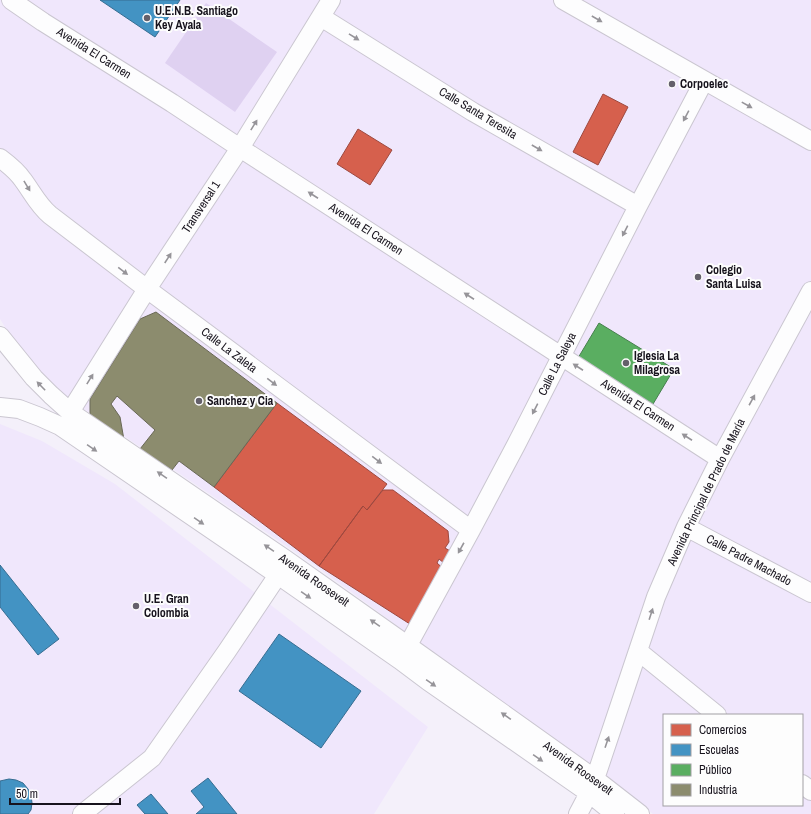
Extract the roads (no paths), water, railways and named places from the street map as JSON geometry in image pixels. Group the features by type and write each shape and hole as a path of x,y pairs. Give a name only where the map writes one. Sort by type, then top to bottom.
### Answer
{"street":[{"name":"Avenida El Carmen","path":"11,0 43,22 172,102 240,148 720,458"},
{"name":"Transversal 1","path":"70,412 147,289 240,148 331,0"},
{"path":"564,0 811,141"},
{"name":"Calle Santa Teresita","path":"320,17 473,112 638,206"},
{"name":"Calle La Saleya","path":"404,653 516,445 638,206 704,81"},
{"name":"Calle La Zaleta","path":"0,158 23,179 37,201 50,216 471,530"},
{"name":"Avenida Principal de Prado de María","path":"578,814 592,786 656,597 686,527 720,458 811,291"},
{"name":"Avenida Roosevelt","path":"0,336 34,378 70,412 285,559 404,653 592,786 640,814"},
{"name":"Avenida Roosevelt","path":"0,408 19,409 60,426 278,575 404,653"},
{"name":"Calle Padre Machado","path":"686,527 811,593"},
{"path":"82,814 152,758 278,575"},
{"path":"638,651 717,714"},
{"path":"803,785 811,791"},
{"name":"Avenida Roosevelt","path":"592,786 615,814"}],"place":[{"name":"U.E.N.B. Santiago Key Ayala","path":"147,18"},
{"name":"Corpoelec","path":"672,84"},
{"name":"Colegio Santa Luisa","path":"698,277"},
{"name":"Iglesia La Milagrosa","path":"626,363"},
{"name":"Sanchez y Cia","path":"199,401"},
{"name":"U.E. Gran Colombia","path":"136,606"}]}
